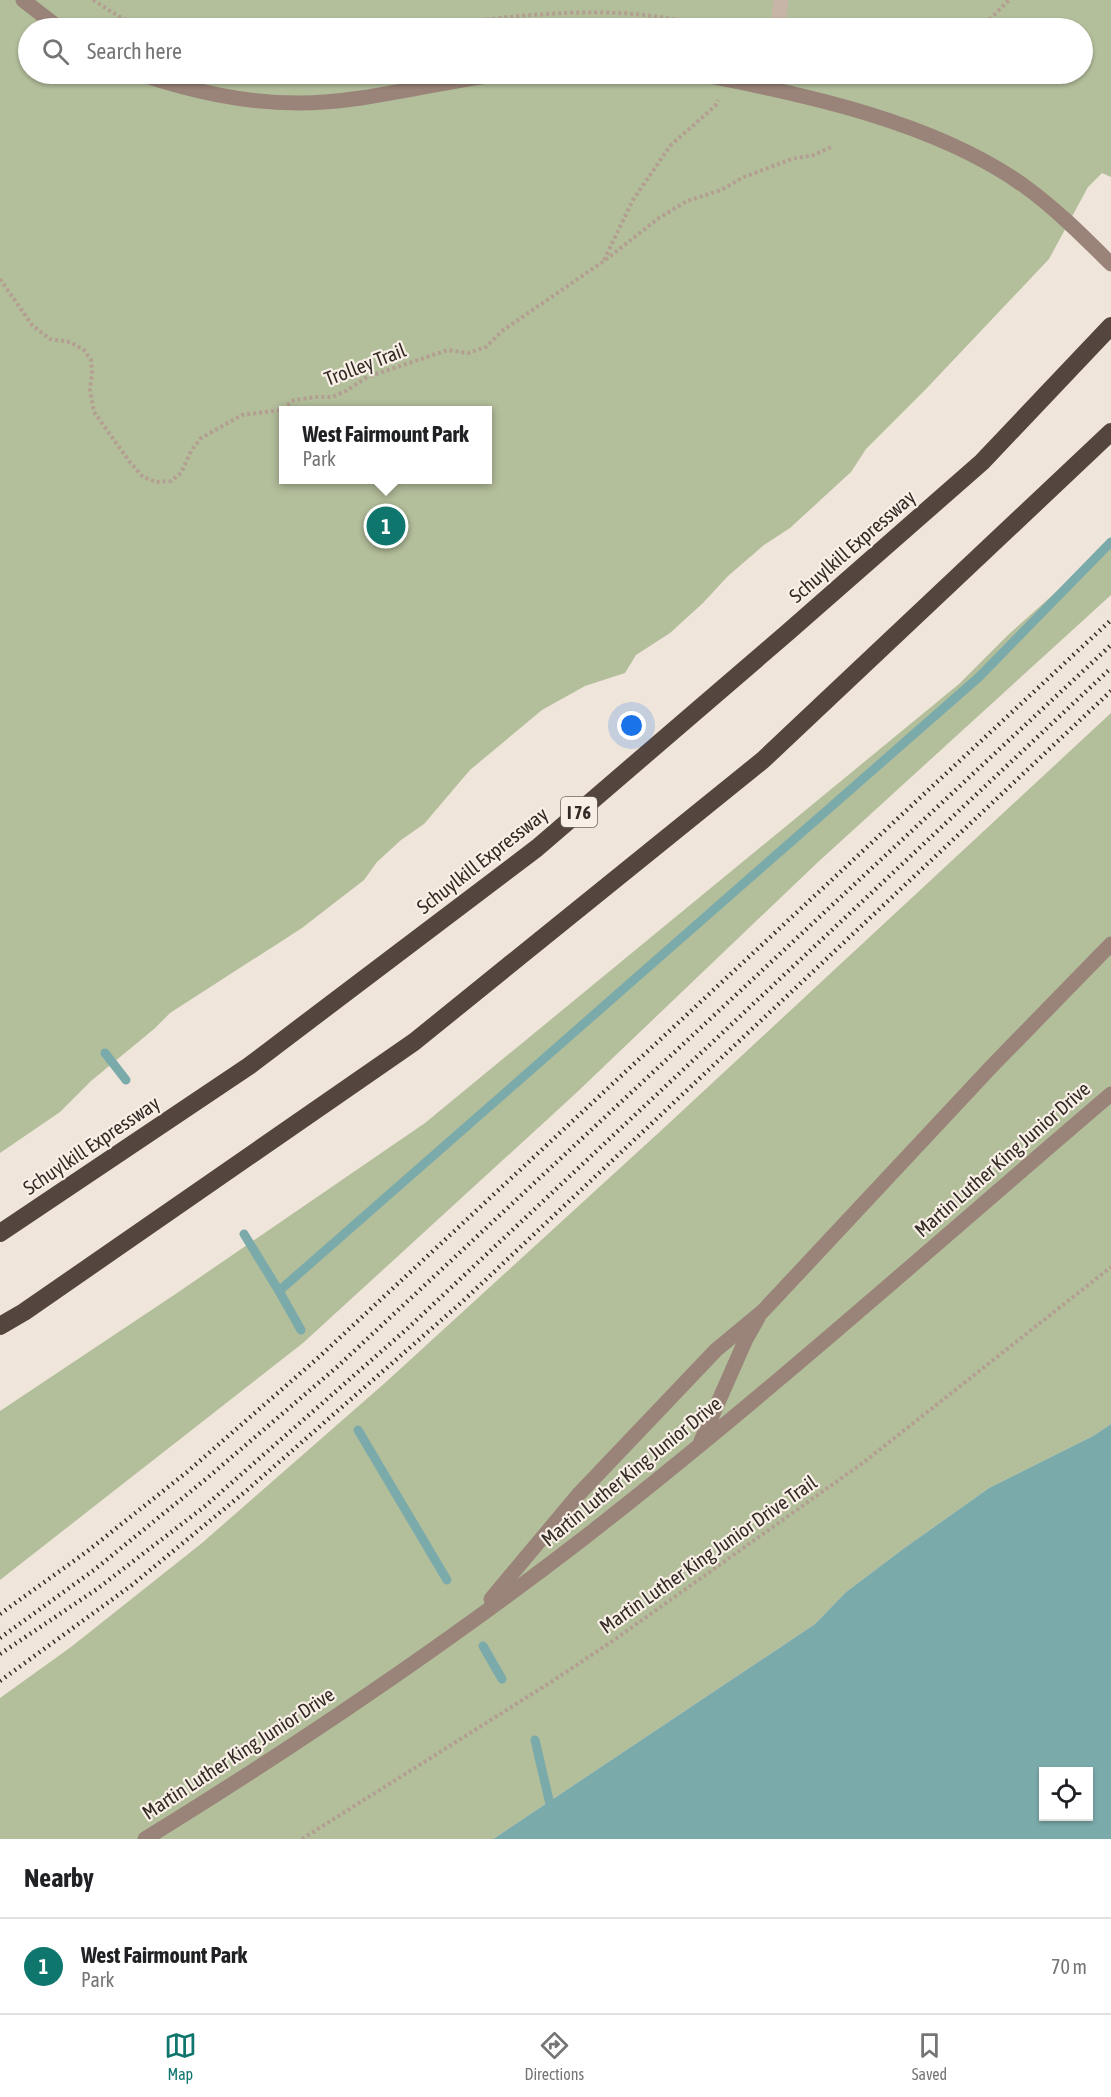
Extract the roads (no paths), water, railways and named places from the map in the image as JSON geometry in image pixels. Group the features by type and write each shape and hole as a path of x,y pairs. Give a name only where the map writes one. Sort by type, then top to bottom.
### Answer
{"highway":[{"name":"Schuylkill Expressway","path":"0,1233 249,1066 537,848 982,462 1111,326"},
{"path":"0,1326 44,1298 424,1035 763,760 1111,432"}],"main road":[{"path":"23,0 46,18"},
{"path":"170,84 225,97 263,102 300,103 353,98 440,84"},
{"path":"778,84 820,100 917,130 990,164 1023,185 1111,264"},
{"path":"476,1618 578,1495 716,1350 763,1311 992,1065 1111,944"},
{"name":"Martin Luther King Junior Drive","path":"145,1839 312,1732 476,1618 579,1541 700,1443 1111,1094"},
{"path":"700,1443 746,1339 763,1311"}],"lane":[{"path":"778,18 781,0"}],"water":[{"path":"1111,1424 1111,1839 493,1839 815,1624 846,1592 989,1488 1093,1436"}],"waterway":[{"path":"301,1330 279,1291 979,677 1111,542"},
{"path":"105,1053 126,1080"},
{"path":"244,1234 279,1291"},
{"path":"358,1430 447,1580"},
{"path":"483,1646 502,1679"},
{"path":"535,1740 552,1813"}],"railway":[{"path":"0,1614 85,1553 187,1472 319,1357 1111,620"},
{"path":"0,1638 94,1570 206,1479 337,1367 1111,645"},
{"path":"0,1654 97,1589 204,1507 408,1328 1111,668"},
{"path":"0,1681 132,1585 246,1491 462,1302 1111,691"}],"place":[{"name":"West Fairmount Park","path":"386,526"}]}
